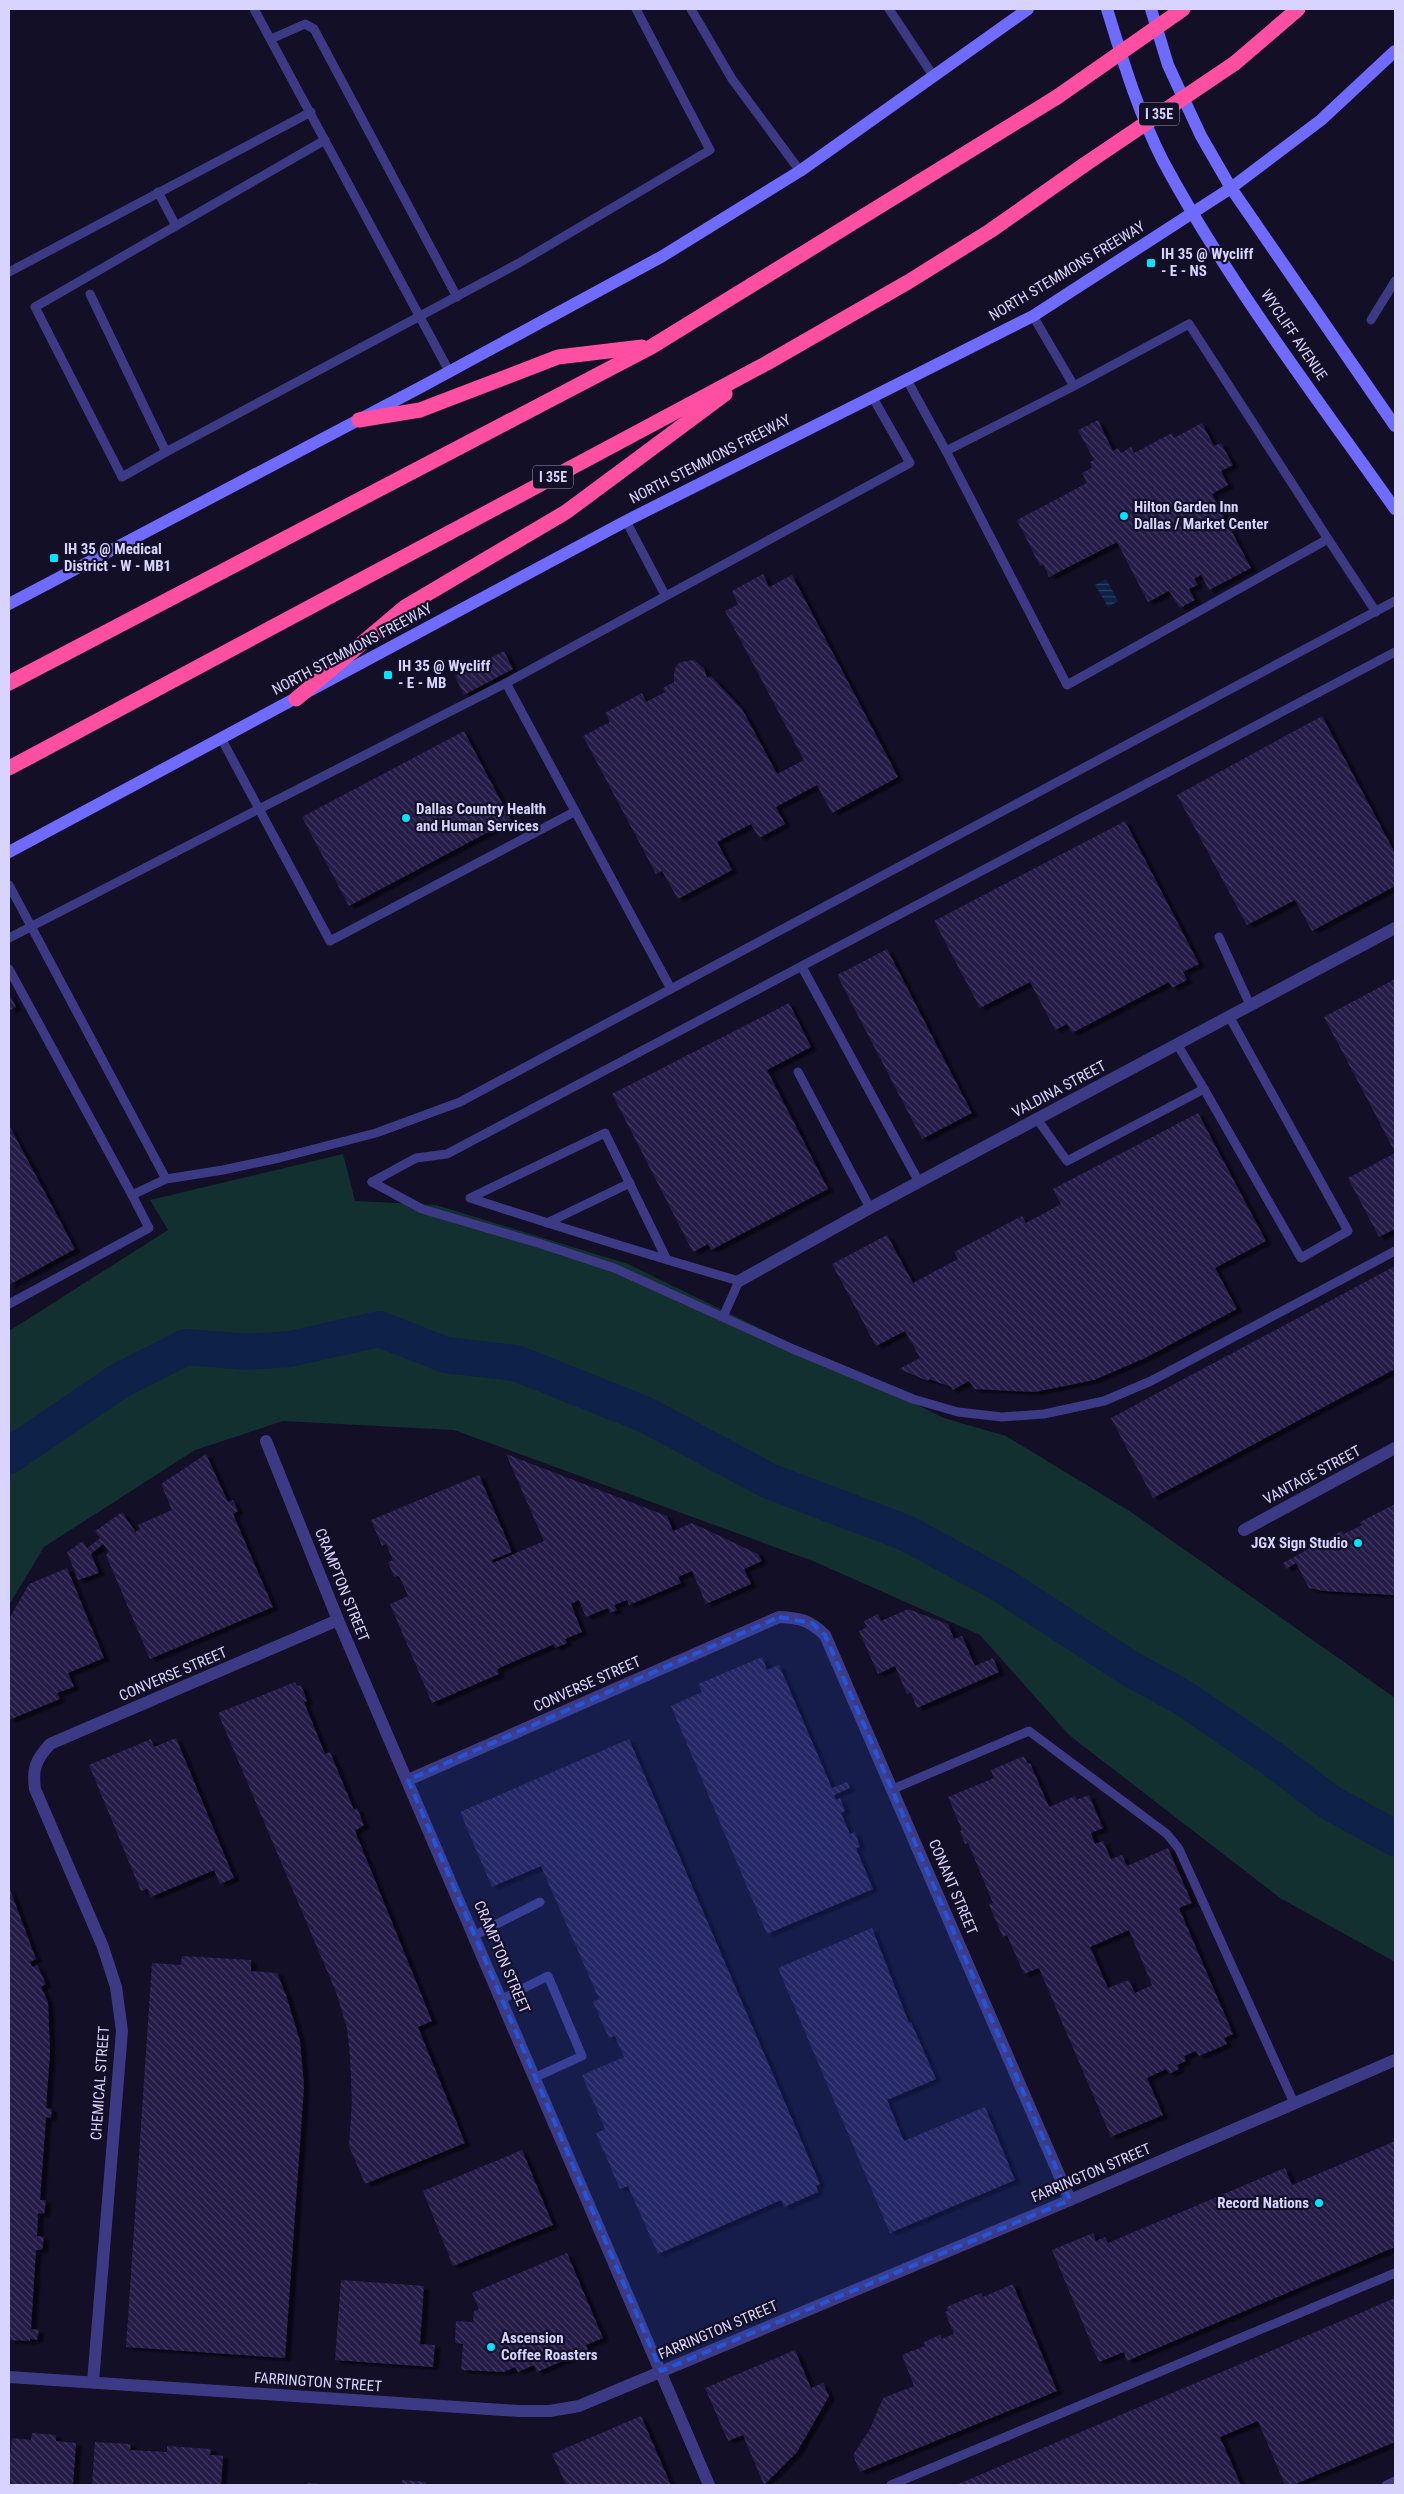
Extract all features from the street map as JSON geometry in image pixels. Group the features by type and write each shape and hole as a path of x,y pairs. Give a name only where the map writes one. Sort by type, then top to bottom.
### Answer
{"highway":[{"path":"9,683 651,346 1057,98 1182,9"},
{"name":"I 35E","path":"9,768 767,363 990,231 1235,63 1298,9"},
{"path":"359,420 420,410 558,357 651,346"},
{"path":"296,699 404,607 566,512 767,363"}],"main road":[{"path":"9,604 359,420 661,257 800,171 934,78 1028,9"},
{"name":"WYCLIFF AVENUE","path":"1107,9 1132,92 1163,160 1194,213 1288,356 1395,509"},
{"name":"WYCLIFF AVENUE","path":"1151,9 1168,65 1201,136 1231,188 1395,426"},
{"name":"NORTH STEMMONS FREEWAY","path":"9,852 626,521 873,398 1032,316 1231,188 1321,120 1395,51"}],"street":[{"name":"VALDINA STREET","path":"739,1281 870,1208 1395,928"},
{"name":"CRAMPTON STREET","path":"266,1441 338,1620 536,2077 709,2485"},
{"name":"VANTAGE STREET","path":"1244,1530 1395,1448"},
{"name":"CONVERSE STREET","path":"408,1780 779,1617"},
{"name":"CONANT STREET","path":"779,1617 798,1618 812,1623 825,1635 1070,2200"},
{"name":"CONVERSE STREET","path":"33,1772 41,1755 50,1744 338,1620"},
{"name":"CHEMICAL STREET","path":"33,1772 35,1789 103,1947 116,1986 122,2031 93,2382"},
{"name":"FARRINGTON STREET","path":"9,2376 518,2412 550,2411 579,2406 1070,2200 1395,2060"}],"lane":[{"path":"326,140 35,307 122,477 420,318 710,150 636,9"},
{"path":"691,9 732,79 800,171"},
{"path":"889,9 934,78"},
{"path":"257,10 449,372"},
{"path":"271,39 305,24 314,29 457,297"},
{"path":"9,272 311,112"},
{"path":"158,192 176,226"},
{"path":"1371,320 1395,281"},
{"path":"90,294 166,452"},
{"path":"1032,316 1074,386"},
{"path":"946,451 1074,386 1189,324 1376,612"},
{"path":"907,380 946,451 1067,685 1328,539"},
{"path":"9,938 506,682 910,462 873,398"},
{"path":"626,521 665,595"},
{"path":"132,1195 166,1179 280,1158 376,1133 424,1117 460,1102 1395,602"},
{"path":"1395,652 447,1154 416,1158 372,1182 422,1209 538,1243 614,1268 793,1349 938,1407 958,1412 1002,1416 1044,1414 1104,1401 1151,1381 1395,1251"},
{"path":"506,682 574,812 671,989"},
{"path":"221,738 330,941 574,812"},
{"path":"9,885 166,1179"},
{"path":"1219,937 1250,1005"},
{"path":"802,967 919,1182"},
{"path":"9,969 132,1195 148,1228 9,1304"},
{"path":"1177,1044 1300,1258 1348,1231 1229,1016"},
{"path":"798,1072 870,1208"},
{"path":"1037,1119 1067,1161 1204,1088"},
{"path":"667,1260 605,1133 470,1198 547,1223 667,1260 739,1281 723,1317"},
{"path":"547,1223 630,1183"},
{"path":"893,1789 1029,1731 1167,1834 1179,1849 1294,2103"},
{"path":"475,1935 540,1902"},
{"path":"502,1999 548,1976 582,2056 536,2077"},
{"path":"891,2485 1395,2272"},
{"path":"1386,2485 1395,2481"}],"highlighted area":[{"path":"779,1617 812,1623 825,1635 1070,2200 661,2371 408,1780"}],"green space":[{"path":"343,1154 355,1201 436,1205 628,1264 944,1418 1006,1436 1131,1512 1395,1698 1395,1962 1280,1898 1069,1735 980,1635 813,1561 454,1430 283,1421 195,1450 44,1547 9,1605 9,1331 168,1230 150,1200"}],"water":[{"path":"1106,579 1118,601 1108,607 1095,585"}],"building":[{"name":"Hilton Garden Inn Dallas / Market Center","path":"1098,420 1113,451 1118,448 1121,453 1131,447 1134,453 1172,433 1174,438 1202,423 1214,446 1221,443 1233,465 1221,471 1228,485 1212,494 1251,568 1209,590 1201,575 1194,579 1198,585 1189,589 1195,600 1180,608 1169,591 1148,602 1117,542 1049,577 1043,564 1040,566 1017,520 1087,483 1082,473 1092,468 1090,462 1094,460 1078,430"},
{"path":"763,574 769,587 792,575 898,777 832,813 817,785 776,807 785,824 759,838 751,824 717,842 732,870 678,899 662,871 656,874 583,736 610,722 605,713 642,693 646,702 665,692 663,688 674,682 676,666 681,662 694,660 704,668 707,678 711,676 742,709 777,774 804,760 725,611 738,604 732,591"},
{"path":"504,651 513,669 464,695 455,676"},
{"path":"1322,716 1395,853 1395,886 1312,931 1295,900 1247,925 1177,795"},
{"name":"Dallas Country Health and Human Services","path":"464,731 511,820 349,906 302,817"},
{"path":"1125,821 1199,964 1183,972 1187,980 1172,988 1169,982 1072,1033 1067,1024 1055,1030 1030,982 980,1008 934,921"},
{"path":"887,949 972,1113 922,1139 837,975"},
{"path":"1395,979 1395,1152 1324,1017"},
{"path":"9,993 16,1007 9,1011"},
{"path":"789,1003 811,1047 767,1070 828,1189 711,1250 708,1244 693,1252 612,1094"},
{"path":"1198,1113 1266,1241 1215,1268 1237,1309 1145,1358 1094,1380 1035,1392 975,1389 969,1381 953,1390 951,1387 929,1379 928,1381 899,1369 920,1358 905,1331 876,1346 832,1264 887,1235 913,1283 958,1259 954,1252 1022,1216 1026,1223 1061,1204 1053,1189"},
{"path":"9,1125 75,1249 9,1285"},
{"path":"1395,1153 1395,1229 1379,1237 1348,1178"},
{"path":"1395,1266 1395,1369 1153,1498 1111,1418"},
{"path":"206,1454 228,1502 233,1500 238,1511 233,1514 273,1607 150,1659 106,1555 109,1551 103,1544 91,1554 99,1573 78,1580 67,1552 83,1541 87,1548 100,1538 95,1531 122,1512 135,1531 134,1533 140,1529 138,1525 172,1510 161,1484"},
{"path":"506,1454 667,1516 673,1531 692,1523 758,1554 762,1561 744,1569 751,1584 706,1604 692,1571 678,1577 681,1583 629,1605 627,1600 614,1605 617,1610 610,1613 608,1608 586,1617 579,1600 571,1604 582,1632 565,1639 567,1643 555,1648 554,1644 497,1669 499,1674 432,1703 390,1604 408,1596 399,1576 394,1577 388,1562 393,1560 386,1544 382,1546 371,1520 479,1475 512,1552 492,1560 493,1563 544,1541"},
{"name":"JGX Sign Studio","path":"1393,1505 1395,1506 1395,1595 1324,1591 1309,1588 1296,1563 1286,1569 1283,1563 1341,1531 1344,1534 1362,1525 1360,1522"},
{"path":"67,1568 104,1658 68,1673 74,1687 57,1693 60,1699 9,1720 9,1619 29,1584"},
{"path":"908,1609 948,1624 954,1639 962,1636 975,1666 993,1658 999,1672 917,1708 911,1693 907,1694 895,1666 878,1674 859,1631 867,1627 864,1621 878,1614 881,1621"},
{"path":"762,1657 767,1670 779,1665 832,1788 847,1782 850,1788 834,1795 836,1800 840,1798 845,1811 841,1813 850,1834 855,1832 860,1847 856,1848 873,1889 767,1934 671,1706 702,1692 698,1684"},
{"path":"295,1682 297,1686 301,1685 307,1701 304,1702 325,1754 330,1752 354,1810 357,1808 364,1825 355,1831 432,2021 418,2027 465,2143 365,2184 349,2146 352,2102 350,2055 347,2028 336,1992 218,1713"},
{"path":"176,1738 234,1878 220,1884 214,1870 151,1897 147,1889 141,1891 89,1765 151,1739 154,1747"},
{"path":"629,1739 820,2184 816,2186 818,2192 784,2207 781,2200 658,2254 628,2186 620,2189 596,2133 605,2129 582,2075 624,2057 615,2036 609,2038 593,2002 599,1999 541,1866 492,1887 460,1812"},
{"path":"1024,1756 1028,1764 1030,1763 1049,1807 1075,1796 1076,1800 1089,1795 1103,1828 1091,1833 1095,1844 1103,1841 1111,1859 1122,1855 1127,1866 1168,1848 1192,1903 1179,1908 1233,2034 1224,2038 1227,2044 1199,2056 1196,2051 1184,2056 1186,2061 1177,2065 1179,2069 1169,2074 1166,2069 1147,2078 1163,2115 1111,2137 1039,1968 1024,1974 1007,1935 1003,1937 989,1905 993,1903 968,1843 965,1844 960,1831 962,1830 948,1797 994,1778 991,1770","holes":["1129,1930 1152,1985 1135,1993 1129,1980 1108,1988 1090,1947"]},
{"path":"9,1887 36,1959 30,1962 32,1967 37,1965 46,1984 41,1987 48,2002 50,2053 46,2108 52,2109 51,2118 46,2117 40,2200 46,2200 44,2214 38,2213 37,2236 44,2237 42,2250 36,2250 31,2329 39,2330 37,2340 30,2339 30,2341 9,2340"},
{"path":"872,1928 909,2023 911,2022 936,2079 887,2100 904,2141 985,2107 1015,2180 890,2233 778,1968"},
{"path":"182,1956 251,1960 251,1971 277,1973 300,2041 304,2086 285,2358 126,2347 152,1963 181,1965"},
{"path":"1395,2141 1395,2247 1127,2361 1124,2352 1099,2362 1052,2250 1093,2233 1096,2241 1105,2237 1108,2243 1285,2168 1292,2185"},
{"path":"522,2150 553,2225 453,2266 423,2191"},
{"path":"567,2253 603,2338 586,2345 588,2350 537,2372 534,2365 518,2372 515,2367 504,2372 461,2370 463,2344 455,2343 456,2321 473,2322 474,2311 479,2309 472,2293"},
{"path":"341,2280 424,2286 420,2344 435,2345 433,2367 335,2360"},
{"path":"1013,2284 1057,2391 860,2472 853,2455 870,2429 883,2398 914,2386 902,2355 925,2346 924,2342 940,2335 942,2339 954,2334 945,2312 948,2311 946,2307 981,2293 983,2297"},
{"path":"1395,2298 1395,2442 1293,2485 1285,2485 1258,2421 1220,2437 1241,2485 956,2485"},
{"path":"795,2350 811,2388 823,2383 829,2396 797,2452 764,2485 743,2435 728,2441 705,2388"},
{"path":"641,2416 671,2485 566,2485 552,2454"},
{"path":"32,2433 56,2435 56,2441 76,2443 73,2485 9,2485 9,2452 11,2452 12,2438 31,2440"},
{"path":"95,2442 131,2444 130,2450 167,2452 167,2446 211,2449 210,2455 223,2456 221,2485 92,2485"},
{"path":"402,2480 426,2482 426,2485 402,2485"},
{"path":"308,2483 321,2484 321,2485 308,2485"}],"waterway":[{"path":"9,1456 119,1381 186,1347 247,1352 290,1349 379,1329 446,1355 516,1363 646,1415 769,1481 906,1533 1002,1585 1129,1668 1182,1697 1274,1760 1329,1802 1395,1838"}],"place":[{"name":"IH 35 @ Wycliff - E - NS","path":"1151,263"},
{"name":"Hilton Garden Inn Dallas / Market Center","path":"1124,516"},
{"name":"IH 35 @ Medical District - W - MB1","path":"54,558"},
{"name":"IH 35 @ Wycliff - E - MB","path":"388,675"},
{"name":"Dallas Country Health and Human Services","path":"406,818"},
{"name":"JGX Sign Studio","path":"1358,1543"},
{"name":"Record Nations","path":"1319,2203"},
{"name":"Ascension Coffee Roasters","path":"491,2347"}]}
